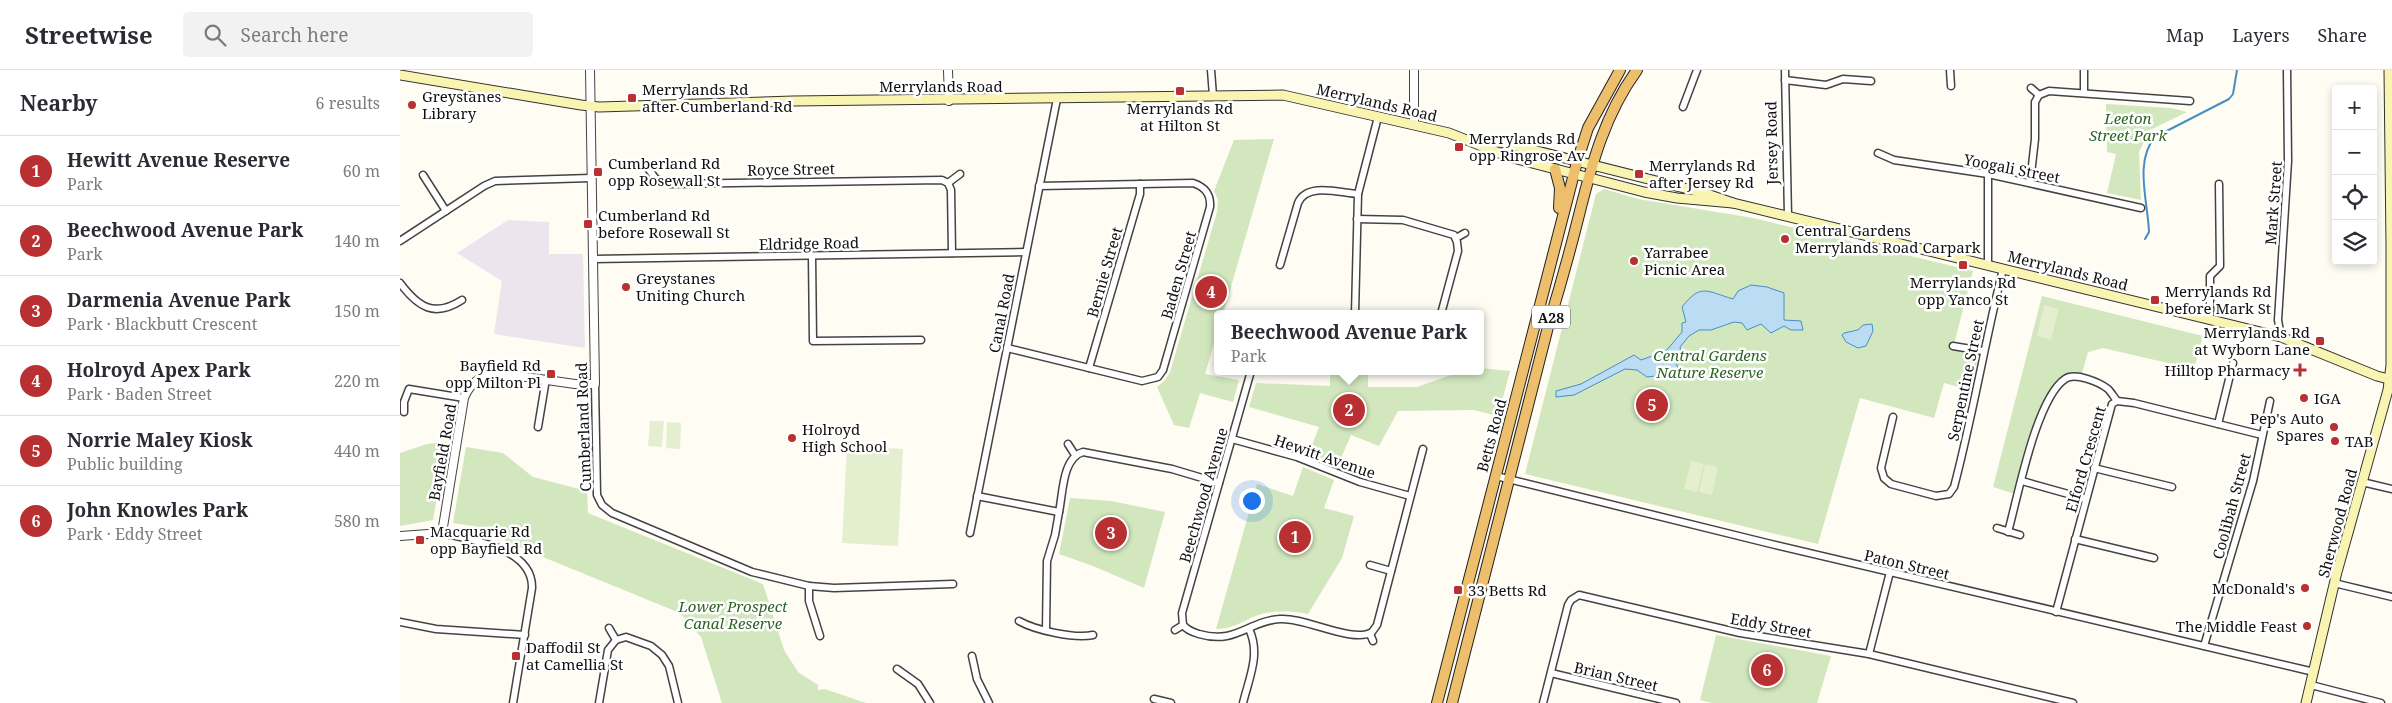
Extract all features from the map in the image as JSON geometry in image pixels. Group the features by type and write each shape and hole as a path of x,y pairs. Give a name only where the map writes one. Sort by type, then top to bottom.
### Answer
{"highway":[{"name":"A28","path":"1573,174 1591,122 1620,70"},
{"name":"A28","path":"1589,177 1614,107 1637,70"},
{"path":"1555,169 1560,188 1561,221"},
{"name":"Betts Road","path":"1436,703 1573,174"},
{"name":"Betts Road","path":"1452,703 1508,479 1589,177"}],"main road":[{"name":"Merrylands Road","path":"400,75 591,106 793,101 1289,96 1414,125 1478,143 1498,153 1573,174 1677,198 1733,203"},
{"name":"Sherwood Road","path":"2306,703 2334,583 2391,380 2390,75"},
{"name":"Merrylands Road","path":"1478,143 1501,142 1704,193 1733,203 2210,318 2281,337 2391,380"}],"street":[{"name":"Cumberland Road","path":"590,70 597,492 604,507 615,515 752,572 809,586 834,588 953,584"},
{"path":"948,70 948,100"},
{"path":"1212,70 1213,96"},
{"path":"1414,70 1414,125"},
{"path":"1683,108 1697,70"},
{"name":"Jersey Road","path":"1785,70 1788,216"},
{"path":"1950,70 1950,86"},
{"path":"2084,70 2084,94"},
{"name":"Mark Street","path":"2281,337 2278,320 2288,161 2287,70"},
{"path":"1785,80 1826,85 1843,79 1871,81"},
{"path":"2031,88 2038,95"},
{"path":"2030,183 2035,139 2035,102 2038,95 2050,91 2190,100"},
{"name":"Canal Road","path":"970,533 1057,99"},
{"path":"1356,310 1358,194 1378,116"},
{"name":"Yoogali Street","path":"1878,153 1894,160 1988,174 2142,208"},
{"name":"Royce Street","path":"643,162 656,179 670,184 938,179 948,183"},
{"path":"423,174 446,211"},
{"path":"952,253 951,190 948,183 960,174"},
{"path":"1988,174 1988,265"},
{"path":"400,241 484,186 499,180 591,178"},
{"name":"Bernie Street","path":"1089,368 1140,194 1140,184"},
{"name":"Baden Street","path":"1006,348 1142,381 1153,380 1160,375 1210,211 1209,195 1197,184 1040,186"},
{"path":"2210,318 2210,276 2220,266 2219,184"},
{"path":"1280,265 1303,191 1315,190 1358,194"},
{"path":"1357,219 1403,220 1448,232 1456,238 1458,251 1443,310"},
{"path":"1456,238 1465,233"},
{"name":"Eldridge Road","path":"593,258 1026,252"},
{"path":"812,256 813,341 921,340"},
{"name":"Serpentine Street","path":"1883,477 1891,484 1936,496 1950,496 1970,425 1983,351 2003,269"},
{"path":"400,283 413,300 424,306 443,310 462,300"},
{"path":"1953,346 1983,351"},
{"path":"2218,424 2233,363"},
{"name":"Bayfield Road","path":"442,533 464,398 476,382 493,373 581,384 595,384"},
{"name":"Beechwood Avenue","path":"1183,625 1182,613 1250,375"},
{"path":"2008,532 2040,420 2056,389 2070,376 2079,377 2107,388 2117,401"},
{"path":"538,427 546,379"},
{"path":"404,412 405,395 409,389 464,398"},
{"name":"Elford Crescent","path":"2056,612 2110,408 2117,401 2134,403 2262,435"},
{"name":"Coolibah Street","path":"2204,646 2253,481 2270,401"},
{"path":"1876,481 1883,477 1881,468 1893,417"},
{"name":"Hewitt Avenue","path":"1232,439 1297,457 1353,479 1410,496"},
{"path":"1068,444 1075,455"},
{"path":"1175,630 1183,625 1191,632 1210,637 1233,636 1266,621 1288,618 1303,620 1357,636 1370,634 1377,625 1423,449"},
{"path":"1046,630 1046,561 1056,535 1069,464 1075,455 1088,452 1172,469 1219,483"},
{"path":"2094,468 2172,487"},
{"name":"Paton Street","path":"1496,476 2056,612 2314,672"},
{"path":"2022,482 2086,499"},
{"path":"2362,482 2392,489"},
{"path":"977,496 1059,512"},
{"path":"1997,528 2020,534"},
{"path":"400,536 442,533 482,542 523,562 530,574 532,584 513,703"},
{"path":"2075,539 2154,558"},
{"path":"1370,565 1391,571"},
{"path":"1869,654 1890,572"},
{"path":"2334,583 2392,598"},
{"path":"809,586 809,601 820,636"},
{"name":"Eddy Street","path":"1544,703 1569,602 1579,595 1740,633 1869,654 2052,700 2073,703"},
{"path":"1019,621 1046,630 1079,636 1092,634"},
{"path":"400,622 436,629 525,635"},
{"path":"609,628 616,640"},
{"path":"1243,703 1256,652 1250,629"},
{"path":"1370,634 1373,641"},
{"path":"599,703 608,650 616,640 629,638 650,646 660,653 669,666 678,703"},
{"path":"972,656 977,679 989,703"},
{"path":"897,669 918,684 930,703"},
{"name":"Brian Street","path":"1551,673 1676,703"},
{"path":"2311,685 2381,703"},
{"path":"1154,699 1171,703"}],"shaded area":[{"path":"508,220 549,222 549,254 583,254 585,348 494,334 502,281 457,253"}],"green space":[{"name":"Leeton Street Park","path":"2106,104 2171,108 2187,112 2150,130 2139,152 2141,200 2107,193 2116,154 2107,152"},
{"path":"1274,139 1224,310 1214,310 1214,344 1205,374 1239,380 1233,402 1200,393 1189,428 1174,425 1157,387 1170,372 1217,212 1218,200 1214,191 1234,140"},
{"name":"Central Gardens Nature Reserve","path":"1604,189 1638,199 1753,218 1973,271 1953,348 1971,353 1977,358 1973,391 1944,383 1934,418 1860,398 1818,544 1525,474 1596,194"},
{"path":"2042,296 2203,336 2194,369 2103,348 2088,352 2082,373 2069,373 2048,398 2034,429 2015,494 1993,487"},
{"path":"2044,305 2059,309 2051,340 2037,336"},
{"path":"1484,368 1510,371 1498,416 1474,410 1398,411 1379,446 1351,435 1338,465 1309,453 1319,427 1249,407 1256,383 1330,386 1330,375 1368,375 1368,387 1417,387 1451,375 1484,375"},
{"path":"650,421 664,421 662,447 648,446"},
{"path":"667,422 681,423 680,449 666,448"},
{"path":"447,442 433,520 400,526 400,453 427,444"},
{"path":"847,446 903,449 898,546 842,543"},
{"name":"Lower Prospect Canal Reserve","path":"466,447 503,453 533,477 587,491 588,513 763,584 784,650 798,672 818,685 818,690 825,689 866,703 722,703 701,637 680,613 538,555 473,526 453,523"},
{"path":"1691,461 1704,464 1697,492 1684,489"},
{"path":"1705,464 1718,467 1712,495 1699,492"},
{"path":"1303,467 1334,480 1324,508 1354,516 1342,558 1308,614 1287,611 1273,612 1253,617 1231,627 1216,629 1257,484 1293,496"},
{"path":"1070,498 1111,501 1165,512 1144,588 1059,554"},
{"path":"1716,635 1831,656 1817,703 1712,703 1700,700"}],"water":[{"path":"1751,285 1767,287 1784,293 1784,320 1801,321 1803,330 1791,330 1784,326 1771,333 1761,324 1747,330 1742,323 1734,322 1711,330 1699,330 1689,336 1680,347 1681,353 1675,360 1678,368 1672,374 1647,377 1637,370 1625,369 1574,395 1556,397 1556,391 1581,384 1634,355 1641,360 1666,351 1682,332 1682,323 1686,322 1682,307 1699,292 1710,292 1733,299 1738,291"},
{"path":"1872,324 1873,331 1866,346 1858,348 1846,342 1842,335 1858,330 1863,325"}],"waterway":[{"path":"2145,239 2149,232 2144,170 2145,158 2149,147 2155,137 2229,99 2233,94 2237,70"},
{"path":"2120,140 2142,138 2152,141"}],"place":[{"name":"Merrylands Rd at Hilton St","path":"1180,91"},
{"name":"Merrylands Rd after Cumberland Rd","path":"632,98"},
{"name":"Greystanes Library","path":"412,105"},
{"name":"Merrylands Rd opp Ringrose Av","path":"1459,147"},
{"name":"Cumberland Rd opp Rosewall St","path":"598,172"},
{"name":"Merrylands Rd after Jersey Rd","path":"1639,174"},
{"name":"Cumberland Rd before Rosewall St","path":"588,224"},
{"name":"Central Gardens Merrylands Road Carpark","path":"1785,239"},
{"name":"Yarrabee Picnic Area","path":"1634,261"},
{"name":"Merrylands Rd opp Yanco St","path":"1963,265"},
{"name":"Greystanes Uniting Church","path":"626,287"},
{"name":"Holroyd Apex Park","path":"1211,292"},
{"name":"Merrylands Rd before Mark St","path":"2155,300"},
{"name":"Merrylands Rd at Wyborn Lane","path":"2320,341"},
{"name":"Hilltop Pharmacy","path":"2300,370"},
{"name":"Bayfield Rd opp Milton Pl","path":"551,374"},
{"name":"IGA","path":"2304,398"},
{"name":"Norrie Maley Kiosk","path":"1652,405"},
{"name":"Beechwood Avenue Park","path":"1349,410"},
{"name":"Pep's Auto Spares","path":"2334,427"},
{"name":"Holroyd High School","path":"792,438"},
{"name":"TAB","path":"2335,441"},
{"name":"Darmenia Avenue Park","path":"1111,533"},
{"name":"Hewitt Avenue Reserve","path":"1295,537"},
{"name":"Macquarie Rd opp Bayfield Rd","path":"420,540"},
{"name":"McDonald's","path":"2305,588"},
{"name":"33 Betts Rd","path":"1458,590"},
{"name":"The Middle Feast","path":"2307,626"},
{"name":"Daffodil St at Camellia St","path":"516,656"},
{"name":"John Knowles Park","path":"1767,670"}]}
